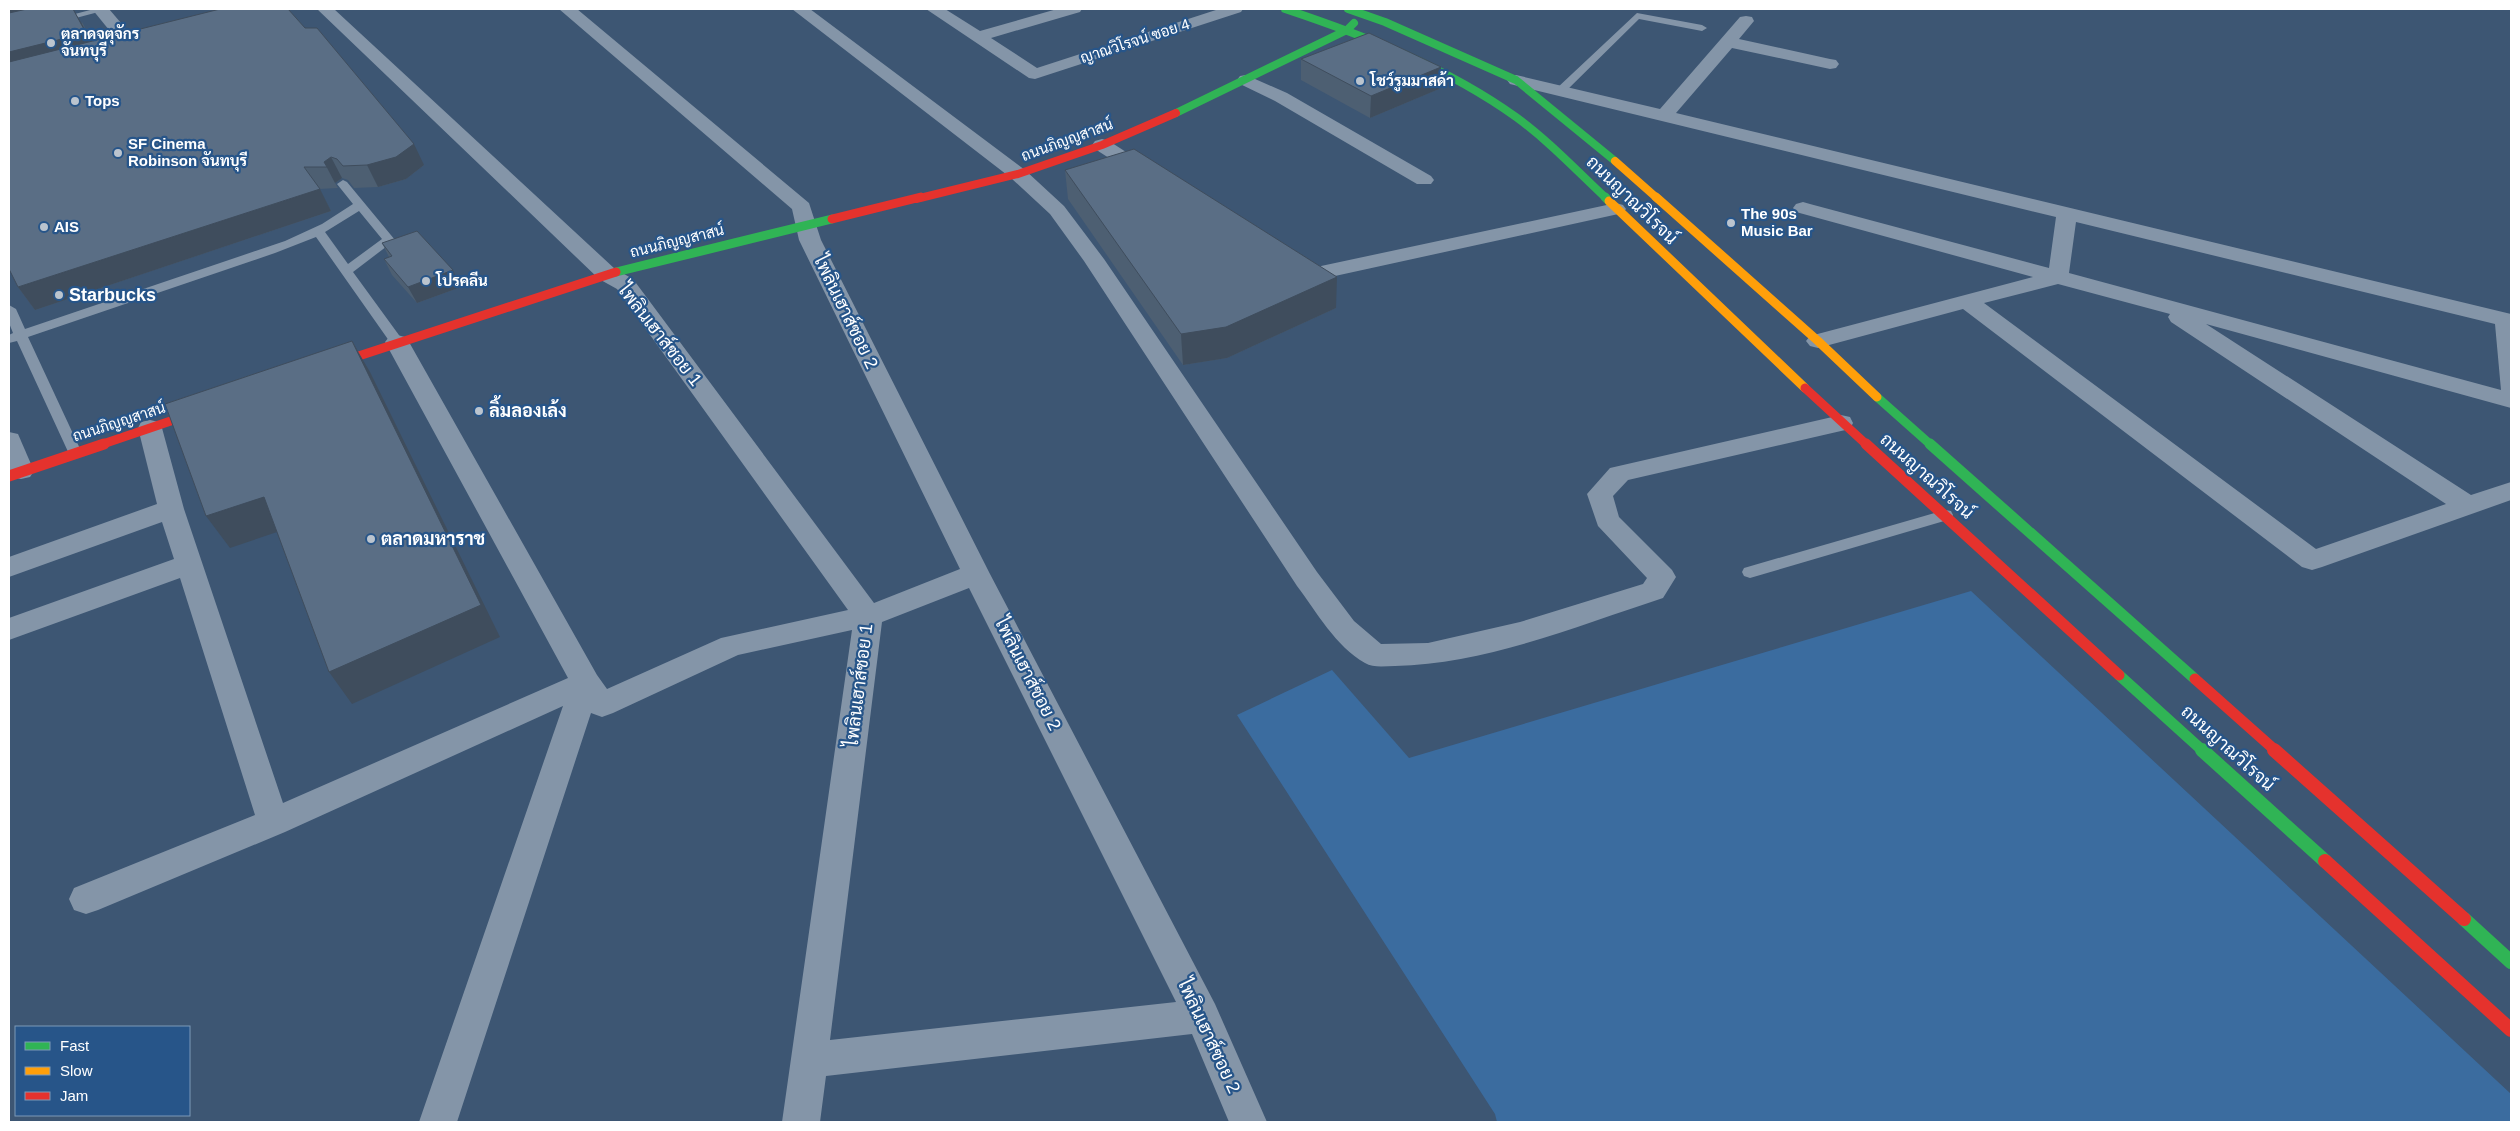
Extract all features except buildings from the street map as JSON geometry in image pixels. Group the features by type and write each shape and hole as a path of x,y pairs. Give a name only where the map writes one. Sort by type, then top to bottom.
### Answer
{"main road":[{"name":"ถนนญาณวิโรจน์","path":"1285,9 1346,30 1420,61 1503,108 1555,150 1841,422 2510,1029"},
{"name":"ถนนภิญญสาสน์","path":"314,371 607,274 1018,174 1102,145 1246,80 1346,30 1360,10"},
{"name":"ถนนญาณวิโรจน์","path":"1360,10 1516,80 1595,143 1818,341 1848,372 2389,850 2511,962"},
{"name":"ถนนภิญญสาสน์","path":"15,474 214,406"}],"street":[{"path":"101,9 129,46"},
{"name":"ไพลินเฮาส์ซอย 1","path":"325,9 607,274 625,284 868,616 801,1122"},
{"name":"ไพลินเฮาส์ซอย 2","path":"567,9 802,207 810,240 976,574 1202,1016 1248,1122"},
{"path":"800,9 1018,174 1057,210 1093,259 1307,579 1344,629 1375,655 1428,654 1521,633 1653,591 1662,577 1606,520 1600,494 1619,474 1841,422"},
{"path":"934,9 978,37 1074,9"},
{"name":"ญาณวิโรจน์ ซอย 4","path":"978,37 1035,74 1235,9"},
{"path":"1664,116 1746,21"},
{"path":"1727,42 1830,64"},
{"path":"1246,80 1424,180"},
{"path":"1516,80 2508,320 2511,386"},
{"path":"1102,145 1163,185"},
{"path":"1803,208 2511,400"},
{"path":"1278,260 1303,276 1616,209"},
{"path":"2058,277 2067,214"},
{"path":"1818,341 2058,277"},
{"path":"1967,302 2312,560 2511,491"},
{"path":"2159,304 2468,506"},
{"path":"397,342 586,683 602,705 731,646 868,616 976,574"},
{"path":"150,428 171,509 273,822"},
{"path":"9,440 15,474"},
{"path":"9,567 171,509"},
{"path":"9,629 189,564"},
{"path":"86,899 273,822 586,683"},
{"path":"438,1122 586,683"},
{"path":"809,1060 1202,1016"}],"lane":[{"path":"46,23 101,9"},
{"path":"1560,91 1637,16 1702,28"},
{"path":"344,184 359,205 390,240 346,271"},
{"path":"14,337 265,252 318,231 342,219 359,205"},
{"path":"318,231 397,342"},
{"path":"9,309 14,337 75,453"},
{"path":"1750,572 1945,515"}],"shaded area":[{"path":"1971,591 2511,1094 2511,1122 1497,1122 1495,1114 1237,715 1332,670 1409,758"}],"traffic: fast":[{"path":"1285,9 1398,51 1425,63 1478,92 1531,129 1609,201"},
{"path":"1348,9 1385,22 1516,80 1615,161"},
{"path":"1176,113 1347,30 1354,23"},
{"path":"616,272 832,219"},
{"path":"1877,397 2195,679"},
{"path":"2119,675 2325,861"},
{"path":"2464,919 2511,962"}],"traffic: slow":[{"path":"1615,161 1818,341 1877,397"},
{"path":"1609,201 1805,388"}],"traffic: jam":[{"path":"832,219 1018,174 1102,145 1176,113"},
{"path":"325,367 616,272"},
{"path":"1805,388 2119,675"},
{"path":"9,476 206,409"},
{"path":"2195,679 2464,919"},
{"path":"2325,861 2511,1030"}],"place":[{"name":"ตลาดจตุจักร จันทบุรี","path":"51,43"},
{"name":"โชว์รูมมาสด้า","path":"1360,81"},
{"name":"Tops","path":"75,101"},
{"name":"SF Cinema Robinson จันทบุรี","path":"118,153"},
{"name":"The 90s Music Bar","path":"1731,223"},
{"name":"AIS","path":"44,227"},
{"name":"โปรคลีน","path":"426,281"},
{"name":"Starbucks","path":"59,295"},
{"name":"ลิ้มลองเล้ง","path":"479,411"},
{"name":"ตลาดมหาราช","path":"371,539"}]}
